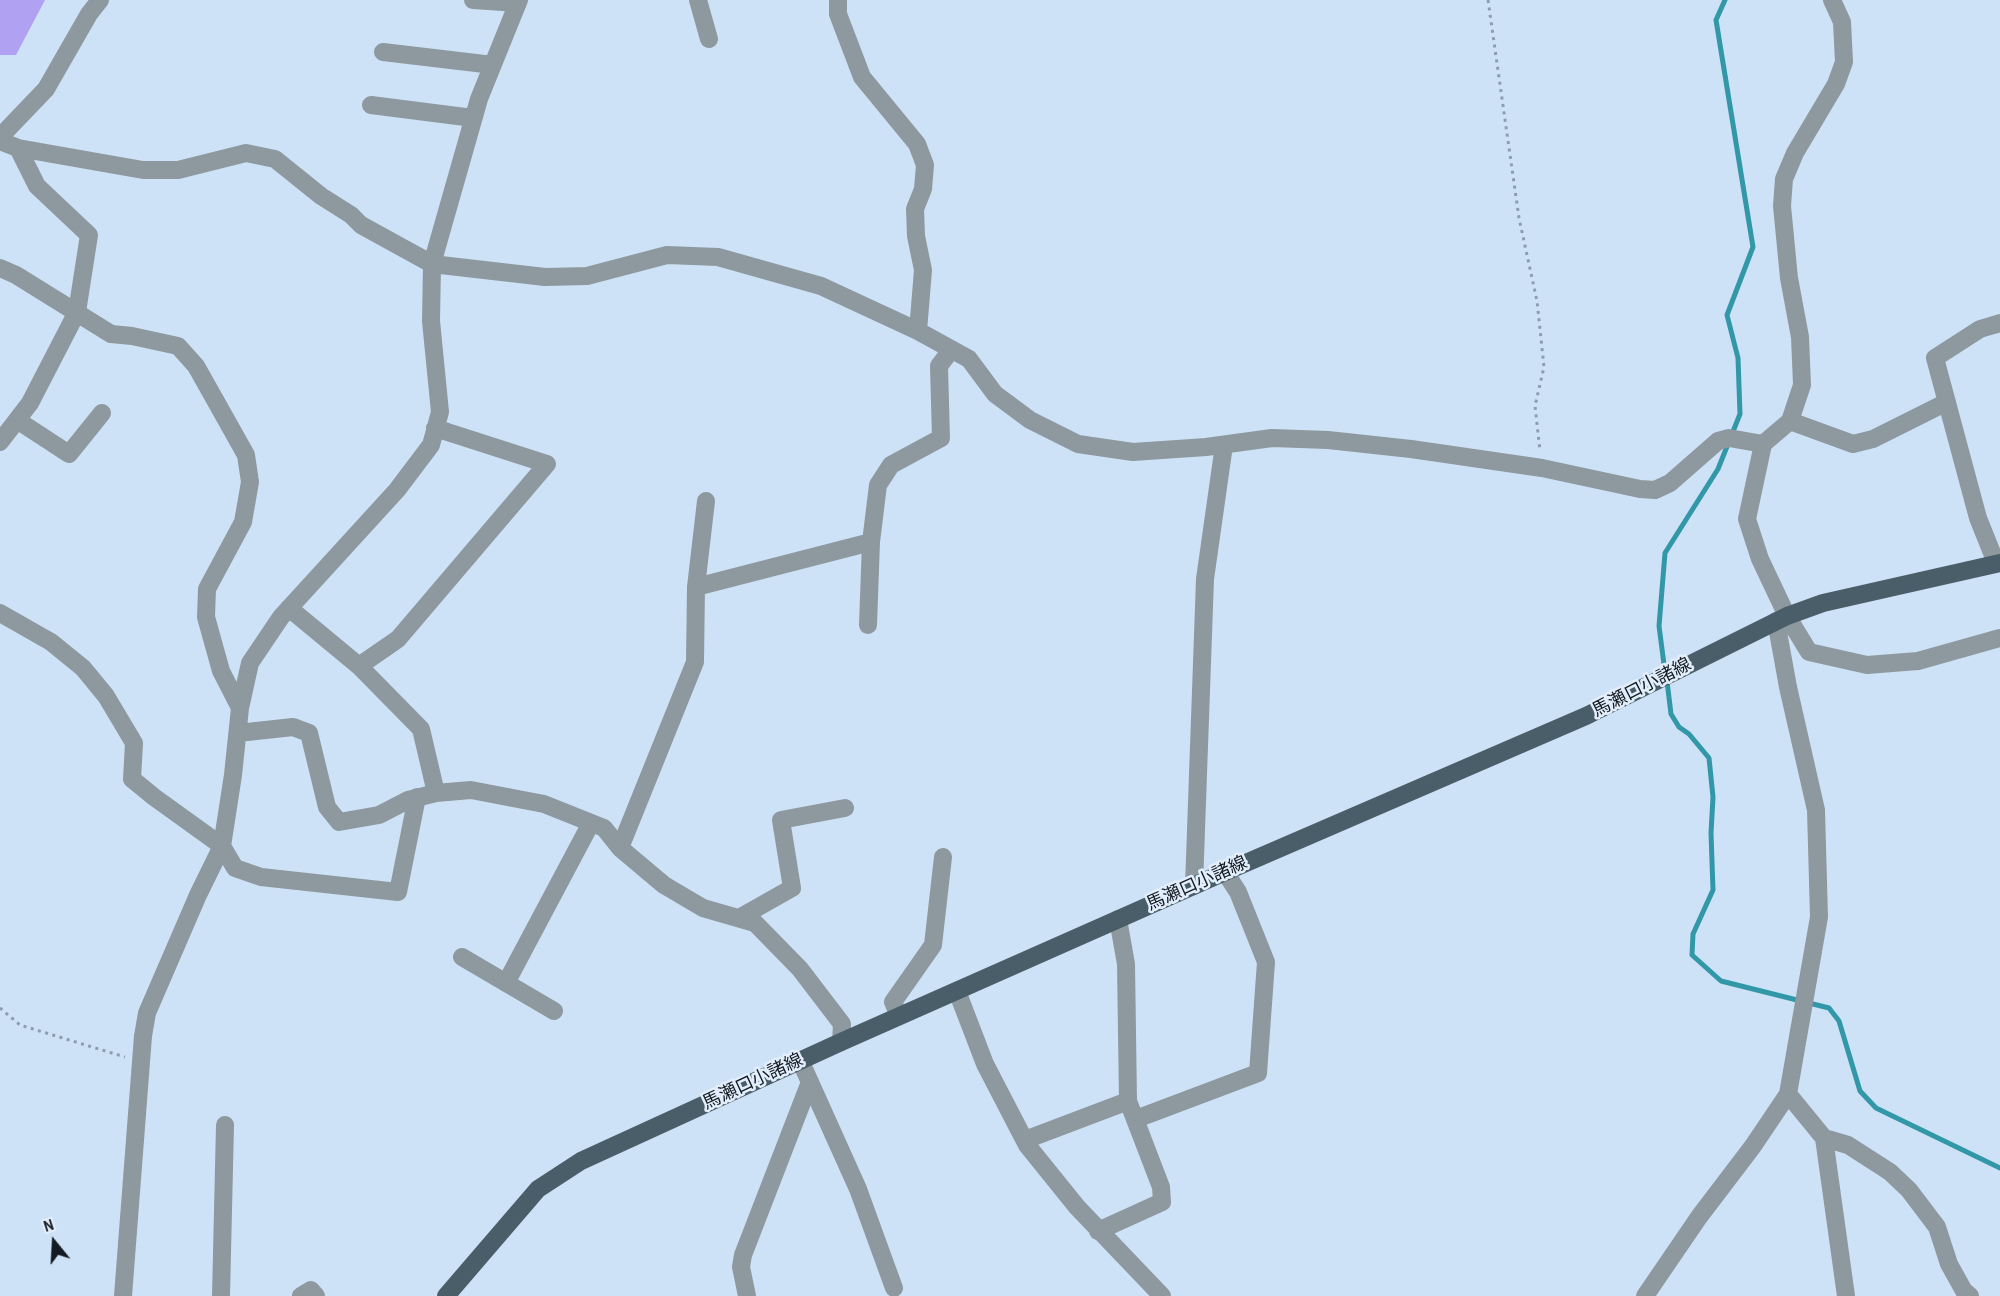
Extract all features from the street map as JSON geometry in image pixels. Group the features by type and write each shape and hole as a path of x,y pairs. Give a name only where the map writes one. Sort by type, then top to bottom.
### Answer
{"main road":[{"name":"馬瀬口小諸線","path":"446,1296 538,1189 581,1161 800,1060 1118,919 1586,716 1782,618 1823,603 1998,563"}],"street":[{"path":"100,0 89,14 46,89 0,139 18,148 143,171 178,170 246,153 275,159 362,225 432,264 545,277 587,276 667,255 718,257 821,286 969,358 995,394 1030,420 1078,444 1133,452 1224,445 1272,438 1328,441 1411,449 1542,468 1640,489 1656,490 1670,483 1718,441 1730,438 1763,444"},
{"path":"123,1296 143,1036 147,1013 198,895 222,846 240,708 250,663 289,608 397,490 430,445 440,412 430,321 432,264 473,118 518,2 473,0"},
{"path":"698,0 709,39"},
{"path":"838,0 838,14 862,77 917,144 925,165 923,189 915,209 916,236 923,270 918,332"},
{"path":"1645,1296 1788,1094 1819,917 1816,810 1788,687 1782,618 1747,519 1763,444 1790,421 1802,385 1800,337 1789,278 1782,206 1784,179 1795,153 1836,84 1844,62 1842,22 1832,0"},
{"path":"383,52 493,65"},
{"path":"371,105 473,118"},
{"path":"0,442 30,403 77,312 89,235 37,186 18,148"},
{"path":"0,268 16,275 111,334 178,346 196,366 246,455 250,482 243,522 207,589 206,617 221,671 240,708"},
{"path":"1998,563 1978,519 1935,358 1980,329 2000,323"},
{"path":"868,625 871,542 878,486 891,465 941,438 939,366 951,350"},
{"path":"1790,421 1853,444 1873,439 1947,402"},
{"path":"17,420 69,454 102,413"},
{"path":"359,666 398,639 547,464 435,428"},
{"path":"1194,886 1205,579 1224,445"},
{"path":"621,848 695,662 696,587 706,501"},
{"path":"696,587 871,542"},
{"path":"289,608 359,666 420,729 436,793"},
{"path":"0,613 51,642 83,668 106,696 134,743 132,779 222,846 235,868 261,877 398,892 417,797"},
{"path":"1782,618 1809,652 1867,665 1918,661 2000,638"},
{"path":"238,733 293,727 309,733 327,807 339,822 379,815 417,797 471,790 544,804 604,828 621,848 664,885 703,908 755,923 801,969 842,1024 841,1042"},
{"path":"740,918 792,888 780,820 845,808"},
{"path":"506,983 591,823"},
{"path":"899,1016 893,1002 933,945 943,858"},
{"path":"1136,1119 1258,1073 1266,962 1238,892 1225,872"},
{"path":"1098,1230 1161,1202 1161,1187 1128,1101 1126,964 1118,919"},
{"path":"462,957 554,1011"},
{"path":"957,991 985,1064 1024,1140 1077,1207 1162,1296"},
{"path":"800,1060 858,1189 894,1288"},
{"path":"747,1296 741,1267 743,1255 810,1082"},
{"path":"1788,1094 1824,1138 1846,1296"},
{"path":"1024,1140 1128,1101"},
{"path":"221,1296 225,1125"},
{"path":"1824,1138 1848,1145 1890,1172 1909,1190 1937,1227 1949,1264 1964,1291 1970,1296"},
{"path":"301,1296 311,1290 316,1296"}],"path":[{"path":"1488,0 1519,218 1537,301 1544,367 1535,406 1542,468"},
{"path":"0,1008 20,1025 142,1062"}],"shaded area":[{"path":"0,0 45,0 16,55 0,55"}],"waterway":[{"path":"1665,672 1659,626 1665,553 1718,469 1740,414 1738,358 1727,315 1753,247 1716,20 1725,0"},
{"path":"1667,681 1671,714 1679,727 1689,734 1709,758 1713,797 1711,833 1713,890 1693,934 1692,955 1721,981 1829,1008 1839,1021 1860,1091 1876,1108 2000,1168"}]}
